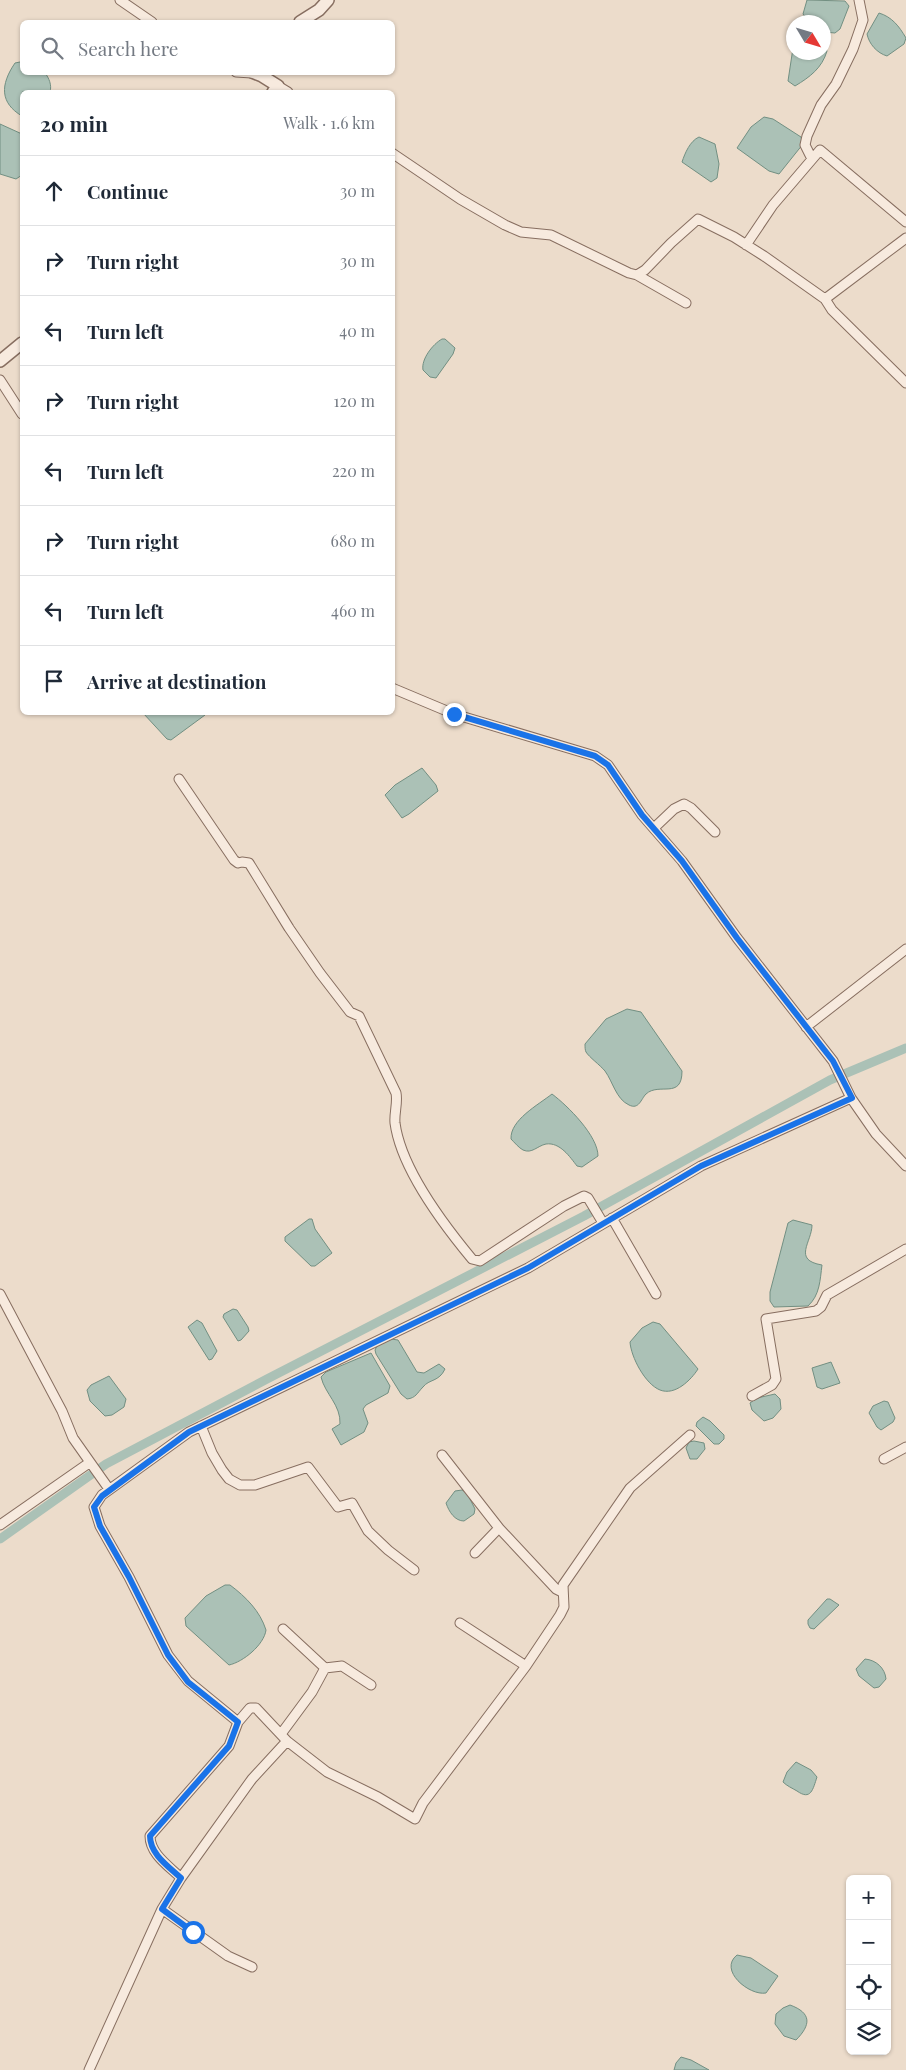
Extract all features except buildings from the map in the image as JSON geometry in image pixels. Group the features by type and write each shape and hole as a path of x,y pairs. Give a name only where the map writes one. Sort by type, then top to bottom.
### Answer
{"street":[{"path":"120,0 149,20"},
{"path":"303,20 319,10 328,0"},
{"path":"812,159 805,145 807,136 814,124 821,104 836,84 853,49 863,20 859,0"},
{"path":"259,75 280,90"},
{"path":"746,245 773,205 820,150 906,222"},
{"path":"395,155 460,199 505,226 521,232 551,235 629,273 637,274 686,303"},
{"path":"637,274 646,270 671,242 698,219 746,245 825,299 832,310 906,383"},
{"path":"825,299 906,238"},
{"path":"0,361 20,345"},
{"path":"0,380 20,411"},
{"path":"395,689 454,714 595,756 608,765 638,809 682,861 737,938 833,1061 851,1095 876,1134 906,1166"},
{"path":"179,778 234,860 238,863 249,863 289,928 320,973 350,1012 359,1016 396,1092 398,1102 395,1121 405,1159 430,1202 472,1259 480,1261 564,1206 584,1196 588,1198 601,1219"},
{"path":"654,828 674,809 684,804 691,808 715,832"},
{"path":"806,1027 906,949"},
{"path":"238,1722 188,1682 168,1655 129,1577 100,1526 94,1507 109,1490 189,1432 528,1268 601,1219 612,1218 701,1166 851,1095"},
{"path":"612,1218 656,1294"},
{"path":"752,1396 772,1385 776,1379 766,1319 816,1311 821,1307 827,1295 906,1249"},
{"path":"0,1294 62,1411 73,1438 109,1490"},
{"path":"201,1426 212,1453 229,1478 240,1485 255,1485 308,1467 338,1507 352,1503 368,1531 388,1550 414,1570"},
{"path":"181,1878 158,1856 150,1843 150,1836 229,1746 238,1722 250,1708 256,1708 284,1738 327,1772 370,1793 415,1819 423,1803 526,1666 560,1615 564,1607 563,1585 630,1488 690,1435"},
{"path":"884,1459 906,1446"},
{"path":"442,1455 499,1528 556,1589 562,1592"},
{"path":"0,1526 91,1466"},
{"path":"475,1553 499,1528"},
{"path":"460,1623 526,1666"},
{"path":"283,1629 325,1668 342,1666 371,1685"},
{"path":"89,2070 162,1909 181,1878 284,1738 325,1668"},
{"path":"162,1909 228,1956 252,1967"}],"shaded area":[{"path":"807,0 845,1 849,6 840,29 835,33 831,33 831,15 803,14"},
{"path":"879,13 895,22 906,38 904,44 887,56 874,48 867,34"},
{"path":"791,60 823,60 815,72 795,86 788,81"},
{"path":"20,62 20,75 46,75 51,87 50,90 20,90 20,115 10,105 5,93 7,79 15,63"},
{"path":"764,117 773,119 801,137 803,144 779,174 769,171 737,148 751,127"},
{"path":"0,124 20,133 20,176 16,179 0,174"},
{"path":"699,137 715,144 719,164 717,178 711,182 682,162 690,144"},
{"path":"445,339 455,348 453,354 436,378 430,377 423,370 424,361 435,344"},
{"path":"145,715 205,715 171,740 167,739"},
{"path":"422,768 436,785 438,791 402,818 385,795 395,785"},
{"path":"627,1009 641,1012 682,1071 681,1080 674,1088 651,1091 635,1106 629,1105 621,1099 608,1075 587,1054 585,1048 585,1044 606,1019"},
{"path":"552,1094 581,1122 597,1148 598,1156 582,1167 577,1166 556,1145 546,1144 526,1151 511,1139 512,1132 520,1119"},
{"path":"309,1219 312,1219 315,1229 332,1253 315,1266 311,1266 285,1241 285,1237"},
{"path":"793,1220 812,1225 806,1255 813,1263 822,1265 819,1287 815,1297 808,1306 774,1307 770,1301 770,1292 788,1223"},
{"path":"233,1309 237,1310 249,1331 238,1341 223,1317 224,1314"},
{"path":"197,1320 202,1323 217,1351 212,1359 209,1360 188,1327"},
{"path":"653,1322 660,1324 698,1369 687,1382 671,1391 660,1390 649,1382 636,1362 631,1348 630,1342 642,1328"},
{"path":"391,1339 398,1340 417,1372 424,1373 439,1364 445,1369 440,1376 425,1384 412,1398 407,1399 401,1394 376,1354 377,1346"},
{"path":"371,1353 390,1386 388,1393 366,1405 363,1409 368,1423 364,1432 341,1445 332,1429 340,1424 340,1417 321,1377 326,1372"},
{"path":"831,1362 840,1383 822,1389 817,1387 812,1368"},
{"path":"109,1376 126,1399 124,1407 112,1415 105,1416 90,1401 87,1390 91,1385"},
{"path":"775,1394 780,1399 781,1409 773,1418 764,1421 752,1410 750,1403 757,1398"},
{"path":"884,1401 888,1402 895,1418 893,1422 881,1430 877,1427 869,1413 873,1406"},
{"path":"703,1417 710,1421 724,1435 724,1439 719,1444 714,1444 696,1426 697,1422"},
{"path":"689,1442 704,1443 705,1449 697,1459 690,1459 686,1448"},
{"path":"462,1490 467,1493 475,1509 474,1514 464,1521 453,1515 446,1503 455,1491"},
{"path":"225,1585 230,1585 242,1594 260,1617 266,1630 261,1641 252,1652 229,1665 186,1626 185,1618 206,1596"},
{"path":"827,1599 839,1605 814,1629 810,1628 808,1620"},
{"path":"865,1659 876,1663 884,1671 886,1679 879,1687 874,1688 859,1676 856,1669"},
{"path":"796,1762 811,1770 817,1777 811,1792 805,1795 783,1782 787,1772"},
{"path":"737,1955 751,1958 778,1976 766,1993 752,1990 738,1981 731,1968 732,1961"},
{"path":"790,2005 802,2012 807,2020 801,2035 796,2040 784,2036 775,2024 776,2014"},
{"path":"681,2057 709,2070 674,2070 676,2063"}],"waterway":[{"path":"0,1539 106,1464 584,1216 830,1080 906,1048"}],"route":[{"path":"193,1932 162,1909 181,1878 158,1856 150,1843 150,1836 229,1746 238,1722 188,1682 168,1655 129,1577 100,1526 94,1507 102,1496 189,1432 528,1268 701,1166 852,1098 833,1061 737,938 682,861 642,815 608,765 595,756 454,714"}]}
